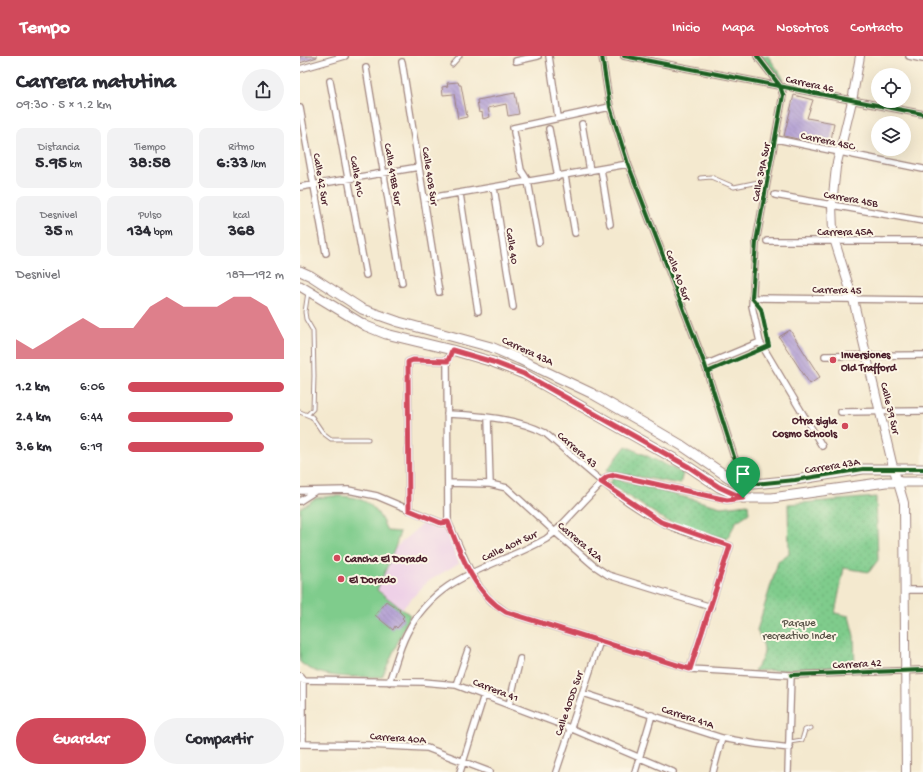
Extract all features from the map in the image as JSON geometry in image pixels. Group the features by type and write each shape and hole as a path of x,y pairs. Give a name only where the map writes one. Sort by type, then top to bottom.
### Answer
{"main road":[{"name":"Carrera 43A","path":"300,271 311,276 362,309 399,322 491,347 591,393 681,445 728,477 743,485 795,480 863,469 923,469"},
{"path":"304,288 366,326 386,334 452,350 493,362 524,374 689,467 719,487 743,498 772,498 886,482 923,482"}],"street":[{"path":"300,69 345,56"},
{"path":"516,61 538,56"},
{"path":"549,56 558,117"},
{"name":"Calle 40 Sur","path":"602,56 610,107 628,164 705,365 743,485 743,498"},
{"name":"Carrera 46","path":"624,56 923,114"},
{"path":"757,56 780,86"},
{"name":"Calle 39 Sur","path":"860,56 852,101 840,153 832,205 835,242 853,299 894,469 904,503 904,670 906,772"},
{"path":"909,56 923,59"},
{"name":"Calle 40B Sur","path":"402,62 439,292"},
{"name":"Calle 41BB Sur","path":"366,68 402,283"},
{"name":"Calle 41C","path":"330,81 366,275"},
{"name":"Calle 39A Sur","path":"780,86 783,95 756,242 752,298 760,342 822,446"},
{"path":"539,242 528,181 521,170 513,130 558,117 610,107"},
{"name":"Calle 42 Sur","path":"300,108 326,253"},
{"path":"582,124 590,171"},
{"path":"548,129 558,177"},
{"name":"Carrera 45C","path":"776,139 840,153 923,168"},
{"path":"424,199 628,164"},
{"path":"300,187 419,167"},
{"path":"601,169 610,224"},
{"path":"565,176 575,233"},
{"name":"Calle 40","path":"494,188 513,307"},
{"path":"460,194 478,311"},
{"name":"Carrera 45B","path":"775,195 923,221"},
{"name":"Carrera 45A","path":"767,241 923,241"},
{"name":"Carrera 45","path":"752,298 923,300"},
{"path":"705,365 760,342"},
{"path":"452,350 448,361 448,522 471,573"},
{"path":"825,356 923,355"},
{"path":"409,510 408,362 420,360 448,361"},
{"path":"841,412 923,411"},
{"name":"Carrera 43","path":"447,414 488,418 525,425 545,433 601,482 661,522 730,546 711,606"},
{"path":"488,418 490,484"},
{"path":"601,482 607,477 615,475 727,500 743,498"},
{"name":"Calle 40H Sur","path":"389,682 407,633 423,607 435,594 471,573 535,545 555,532 601,482"},
{"name":"Carrera 42A","path":"448,483 490,484 507,488 592,565 608,575 711,606"},
{"path":"300,491 348,490 377,496 441,523 448,522"},
{"path":"300,501 316,491"},
{"name":"Carrera 42","path":"471,573 491,602 506,612 690,669 791,675 923,670"},
{"path":"905,590 923,590"},
{"path":"690,669 711,606"},
{"name":"Calle 40DD Sur","path":"556,772 600,641"},
{"path":"456,684 468,650"},
{"path":"509,705 520,659"},
{"path":"788,772 791,675"},
{"path":"301,679 302,744"},
{"name":"Carrera 41","path":"301,679 456,684 570,728 673,772"},
{"name":"Carrera 41A","path":"583,693 722,738 756,744 790,745"},
{"path":"460,772 484,695"},
{"path":"635,772 652,716"},
{"path":"713,772 722,738"},
{"name":"Carrera 40A","path":"302,744 427,748 490,772"}],"lane":[{"path":"452,65 460,56"},
{"path":"700,178 711,177 734,187 768,180"},
{"path":"304,288 306,319 313,331 313,409 308,414"},
{"path":"300,412 308,414 323,433 331,439 368,439"},
{"path":"790,745 801,741 805,730 811,728"}],"shaded area":[{"path":"422,524 445,531 459,563 427,582 402,609 377,590 395,548"}],"green space":[{"path":"758,56 768,56 784,79 777,81"},
{"path":"626,446 683,473 680,484 606,471"},
{"path":"613,478 721,507 748,504 749,513 736,522 727,539 667,521 609,484"},
{"name":"El Dorado","path":"333,496 360,499 373,507 378,513 387,531 400,532 395,548 377,590 410,615 382,677 328,675 309,668 300,662 300,508 316,498"},
{"name":"Parque recreativo Inder","path":"876,497 878,560 869,572 844,568 835,613 849,616 854,636 855,668 754,671 762,659 764,652 763,644 757,630 778,562 789,553 788,504"}],"building":[{"path":"300,56 317,56 317,57 300,63"},
{"path":"458,82 459,85 461,85 467,117 458,119 454,94 443,95 442,87 448,86 447,83"},
{"path":"515,93 519,114 508,116 506,104 488,108 490,117 483,119 482,112 479,113 477,100"},
{"path":"794,95 813,100 807,118 834,123 830,146 784,136"},
{"path":"790,330 820,377 810,384 779,337"},
{"path":"386,601 400,610 399,611 404,616 402,618 404,620 397,628 395,626 393,630 375,615"}],"cycle path":[{"path":"602,56 610,107 628,164 705,365 743,485 743,498"},
{"path":"624,56 923,114"},
{"path":"707,372 769,346 761,309 752,298 756,242 783,95 780,86 757,56"},
{"path":"743,485 795,480 863,469 923,469"},
{"path":"791,675 923,670"}],"place":[{"name":"Inversiones Old Trafford","path":"833,360"},
{"name":"Otra sigla Cosmo Schools","path":"845,426"},
{"name":"Cancha El Dorado","path":"337,558"},
{"name":"El Dorado","path":"341,579"}],"route":[{"path":"452,350 493,362 524,374 689,467 719,487 743,498 727,500 615,475 607,477 601,482 661,522 730,546 690,669 676,666 506,612 491,602 480,588 454,538 448,522 441,523 409,510 408,362 413,360 448,361 452,350"}]}
